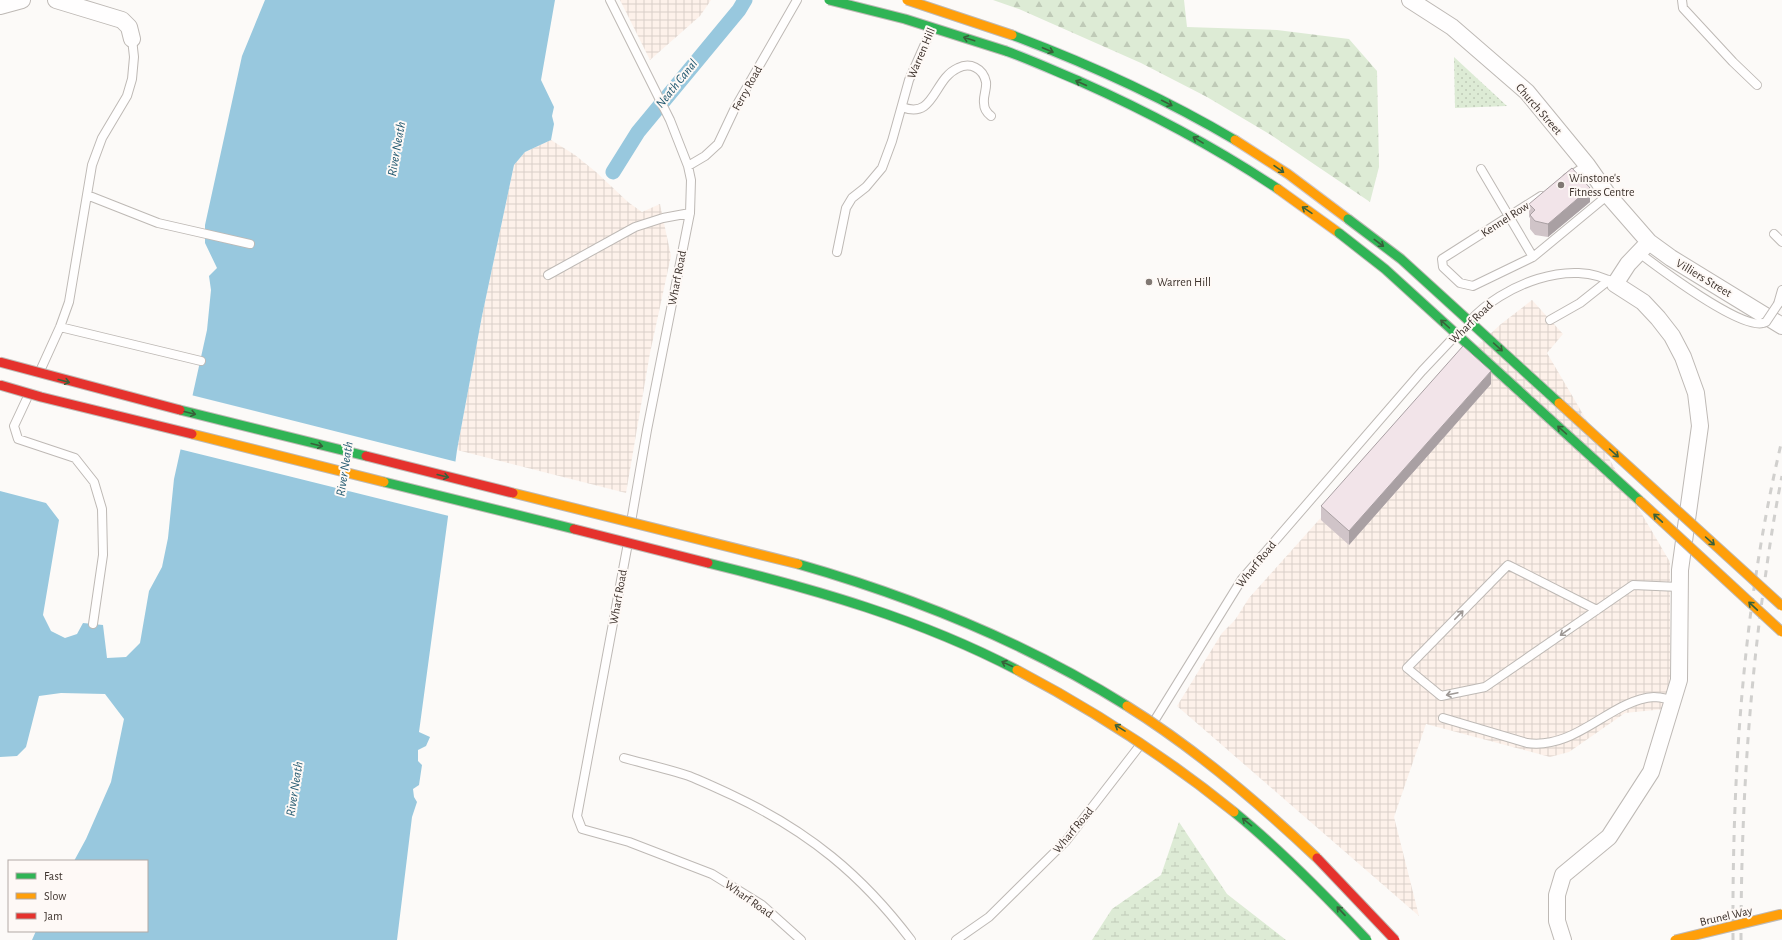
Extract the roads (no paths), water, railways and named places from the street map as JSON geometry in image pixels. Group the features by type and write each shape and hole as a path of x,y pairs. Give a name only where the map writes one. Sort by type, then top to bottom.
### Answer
{"main road":[{"path":"829,0 905,20 1023,57 1132,105 1188,133 1247,169 1313,214 1385,269 1782,632"},
{"path":"907,0 1012,36 1139,89 1197,118 1251,149 1401,259 1782,606"},
{"path":"0,362 177,410 729,546 834,574 933,609 1046,660 1117,701 1183,745 1274,817 1337,878 1395,940"},
{"path":"0,385 812,589 900,619 979,651 1013,667 1087,708 1159,753 1246,821 1283,853 1332,901 1367,940"},
{"path":"0,393 171,429"},
{"name":"Brunel Way","path":"1675,940 1782,914"}],"street":[{"path":"0,6 22,0"},
{"path":"56,0 122,20 129,27 132,40"},
{"name":"Church Street","path":"1410,0 1452,27 1527,92 1587,165 1608,195 1632,222"},
{"name":"Villiers Street","path":"1632,222 1644,247 1671,258 1782,326"},
{"path":"1563,940 1557,920 1557,895 1563,875 1609,837 1651,772 1678,680 1680,570 1700,426 1696,393 1683,357 1672,336 1643,302 1612,282 1644,247"}],"lane":[{"name":"Wharf Road","path":"610,0 647,77 670,120 688,166 691,180 690,213 647,430 619,595 577,816 582,829 629,842 712,874 762,905 801,940"},
{"name":"Ferry Road","path":"688,166 705,156 718,144 735,108 797,0"},
{"name":"Warren Hill","path":"837,252 846,208 852,198 866,187 882,168 892,141 909,80 944,0"},
{"path":"1682,0 1683,8 1733,62 1757,85"},
{"path":"93,624 103,555 102,508 94,482 75,458 18,439 14,426 60,327 69,302 92,165 102,138 127,96 132,79 134,57 132,40"},
{"path":"902,107 910,110 921,110 928,105 938,86 951,71 963,66 973,66 982,72 986,82 984,104 986,112 991,116"},
{"path":"1561,182 1587,165"},
{"path":"1481,169 1533,257 1608,195"},
{"name":"Kennel Row","path":"1533,257 1473,286 1460,283 1444,267 1442,259 1548,191"},
{"path":"87,195 158,223 250,244"},
{"path":"548,275 636,227 663,218 690,213"},
{"path":"1774,234 1782,242"},
{"path":"1644,247 1695,292 1722,309 1747,322 1757,325 1766,322 1778,304 1782,290"},
{"name":"Wharf Road","path":"956,940 990,917 1066,841 1146,734 1242,579 1422,371 1472,318 1494,299 1514,288 1556,274 1579,272 1612,282"},
{"path":"1550,320 1612,282"},
{"path":"60,327 201,361"},
{"path":"1597,610 1508,564 1407,668 1441,696 1485,687 1597,610 1633,585 1679,587"},
{"path":"1443,718 1537,745 1559,740 1589,727 1624,707 1638,701 1656,697 1672,700"},
{"path":"624,758 689,776 762,809 793,827 847,868 897,920 911,940"}],"water":[{"name":"River Neath","path":"265,0 555,0 541,80 554,107 552,116 554,124 551,140 525,152 514,165 482,316 457,450 419,732 430,737 426,746 418,750 418,761 422,765 419,785 413,789 414,797 417,802 412,817 397,940 32,940 36,932 148,932 148,860 75,860 86,839 111,782 124,719 105,694 61,693 39,696 26,747 17,756 0,757 0,491 46,503 59,520 43,615 51,631 65,638 77,634 83,623 103,625 107,658 126,657 140,643 149,591 162,567 168,538 174,479 207,330 211,290 209,276 217,268 205,243 205,225 242,56"}],"waterway":[{"name":"Neath Canal","path":"613,172 638,132 739,10 745,0"}],"railway":[{"path":"1733,940 1735,814 1742,688 1758,563 1782,440"},
{"path":"1741,940 1742,857 1752,691 1761,608 1782,476"}],"place":[{"name":"Winstone's Fitness Centre","path":"1561,185"},
{"name":"Warren Hill","path":"1149,282"}]}
